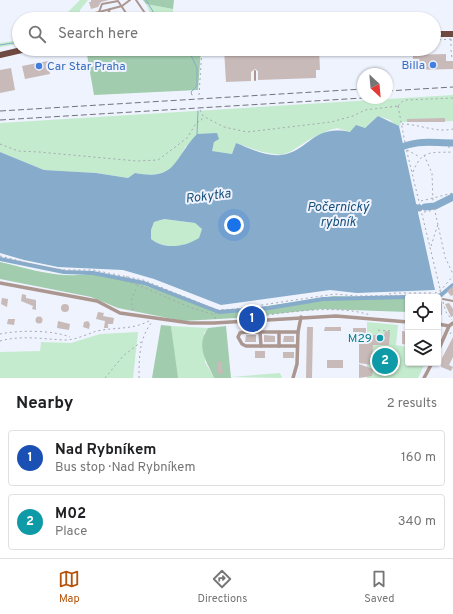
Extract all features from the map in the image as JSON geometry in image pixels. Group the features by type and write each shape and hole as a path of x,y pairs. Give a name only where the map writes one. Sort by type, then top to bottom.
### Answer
{"main road":[{"path":"441,36 452,38"},
{"path":"0,50 12,49"},
{"path":"0,55 12,52"}],"street":[{"path":"0,283 97,300 120,313 190,323 336,316 384,322 405,322"},
{"path":"293,378 297,364 298,332 301,317"},
{"path":"441,344 449,326 453,322"},
{"path":"441,325 449,326"},
{"path":"297,346 260,346 242,344 238,337 244,332 298,332"},
{"path":"260,332 260,346"},
{"path":"279,332 279,346"},
{"path":"424,378 430,366"}],"lane":[{"path":"99,12 122,6 130,0"},
{"path":"136,0 144,12"},
{"path":"99,12 102,4 118,1 126,12"},
{"path":"255,71 255,80"},
{"path":"442,298 453,301"}],"path":[{"path":"441,39 452,38 451,46"},
{"path":"452,50 452,59"},
{"path":"199,96 202,56"},
{"path":"200,110 203,116 224,127 247,132 332,122 353,116 365,110 398,106 402,101 406,100 453,98"},
{"path":"398,106 406,149 421,201 442,298 446,312 453,322"},
{"path":"0,144 18,151 137,161 158,160 187,138 197,122 201,121 203,116"},
{"path":"402,125 415,124 432,129 453,129"},
{"path":"449,146 449,152"},
{"path":"406,149 420,157"},
{"path":"413,173 420,157 424,155 453,152"},
{"path":"0,256 50,268 65,270 93,270 127,276 143,280 217,310 235,309 334,294 356,296 436,293 441,290 453,275 445,257 432,198 432,173 424,155"},
{"path":"421,201 453,193"},
{"path":"423,212 435,211"},
{"path":"430,247 438,224"},
{"path":"127,276 126,281 189,307 215,315 217,310"},
{"path":"136,316 130,305 138,285"},
{"path":"0,340 34,337 66,340 86,336 97,331 126,329 142,325 155,318"},
{"path":"138,378 142,342 145,331 155,318"},
{"path":"378,330 391,331"},
{"path":"0,334 38,332 60,333 71,338"},
{"path":"105,378 123,356 142,342"}],"green space":[{"path":"80,0 88,0 80,12 68,12"},
{"path":"143,0 174,0 173,9 146,4"},
{"path":"146,4 173,9 173,12 150,12"},
{"path":"12,41 12,45 0,47 0,43"},
{"path":"87,56 200,56 198,90 94,95"},
{"path":"453,95 453,121 401,122 400,126 396,126 390,120 378,116 365,128 350,132 337,128 330,130 312,138 290,152 281,155 262,152 236,143 232,154 211,151 214,142 186,146 177,161 166,171 153,174 135,173 128,178 96,173 44,170 0,152 0,123 357,101 357,104 393,104 393,99"},
{"path":"164,219 195,223 202,229 199,239 188,244 169,246 162,245 151,239 151,230 154,222"},
{"path":"0,262 46,273 82,275 93,273 100,276 132,281 218,311 235,311 334,296 405,299 405,312 322,309 236,318 183,321 118,308 91,297 0,279"},
{"path":"441,300 442,304 441,315"},
{"path":"367,322 398,325 396,345 405,346 405,366 424,366 418,378 367,378"},
{"path":"161,325 171,326 178,378 152,378"},
{"path":"171,326 208,328 204,333 205,362 214,378 177,378"},
{"path":"226,326 231,378 214,378 202,348 202,341 208,328"},
{"path":"138,332 133,378 0,378 0,352 40,351 41,342 71,343 100,334"},
{"path":"280,373 282,378 231,377"}],"water":[{"name":"Počernický rybník","path":"378,116 399,126 435,290 357,293 330,290 221,305 154,279 123,270 58,267 0,253 0,152 44,170 96,173 128,178 135,173 149,175 167,171 173,166 197,134 217,133 219,139 214,142 212,151 232,154 236,143 269,155 281,155 291,153 299,149 312,139 327,132 350,132 356,125 365,128","holes":["164,219 195,223 202,229 199,238 188,244 169,246 162,245 151,239 151,230 154,222"]}],"building":[{"path":"91,0 109,0 101,2 98,7 91,9 89,2 91,2"},
{"name":"Billa","path":"441,54 446,54 446,61 453,61 453,69 413,70 413,56 441,56"},
{"path":"224,56 319,56 320,70 316,70 316,78 258,80 258,71 255,69 251,72 251,81 226,82"},
{"path":"48,61 50,74 25,79 22,66"},
{"path":"11,68 15,90 0,93 0,70"},
{"path":"445,118 445,122 407,122 407,119"},
{"path":"453,286 453,295 451,296 447,291"},
{"path":"22,294 26,295 26,298 36,300 36,310 32,309 33,306 21,301"},
{"path":"2,298 8,299 7,307 1,304"},
{"path":"449,303 453,309 453,316 451,317 445,304"},
{"path":"63,304 67,304 69,308 67,312 63,312 61,310 61,306"},
{"path":"98,312 104,313 103,316 114,318 113,324 108,324 108,328 104,328 105,321 96,319"},
{"path":"39,317 42,320 39,323 36,320"},
{"path":"8,319 15,319 14,325 7,324"},
{"path":"58,321 70,324 69,330 57,328"},
{"path":"88,321 90,324 89,329 83,327 84,322"},
{"path":"307,327 313,327 312,378 306,378"},
{"path":"325,327 341,327 341,331 324,331"},
{"path":"353,328 366,328 366,338 372,337 372,335 384,336 385,331 390,332 389,345 373,345 372,365 359,363 359,332 353,332"},
{"path":"402,331 405,332 405,344 402,344"},
{"path":"246,335 256,335 256,342 245,342"},
{"path":"264,335 275,336 275,342 264,342"},
{"path":"284,336 294,336 294,342 283,342"},
{"path":"453,337 453,357 449,365 453,367 451,371 441,367 442,358"},
{"path":"255,351 265,351 265,358 255,358"},
{"path":"283,352 294,352 294,358 283,358"},
{"path":"383,355 388,355 386,367 382,366"},
{"path":"327,360 343,360 343,368 327,368"},
{"path":"221,361 223,373 218,374 217,362"},
{"path":"359,364 373,369 372,376 359,378"}],"waterway":[{"path":"146,0 153,12"},
{"path":"0,45 12,43"},
{"path":"191,56 197,68 197,86 191,92 192,95"},
{"path":"197,134 198,111"},
{"path":"395,150 417,143 453,143"},
{"name":"Rokytka","path":"425,207 435,206 453,197"},
{"name":"Rokytka","path":"407,207 419,208"},
{"path":"0,259 64,272 93,273 144,283 219,312 269,308 323,299 405,297"},
{"path":"441,295 453,285"}],"railway":[{"path":"393,91 453,87"},
{"path":"0,111 357,89"},
{"path":"0,120 357,98"}],"place":[{"name":"Billa","path":"433,65"},
{"name":"Car Star Praha","path":"39,66"},
{"name":"Nad Rybníkem","path":"252,319"},
{"name":"M29","path":"380,338"},
{"name":"M02","path":"385,361"}]}
